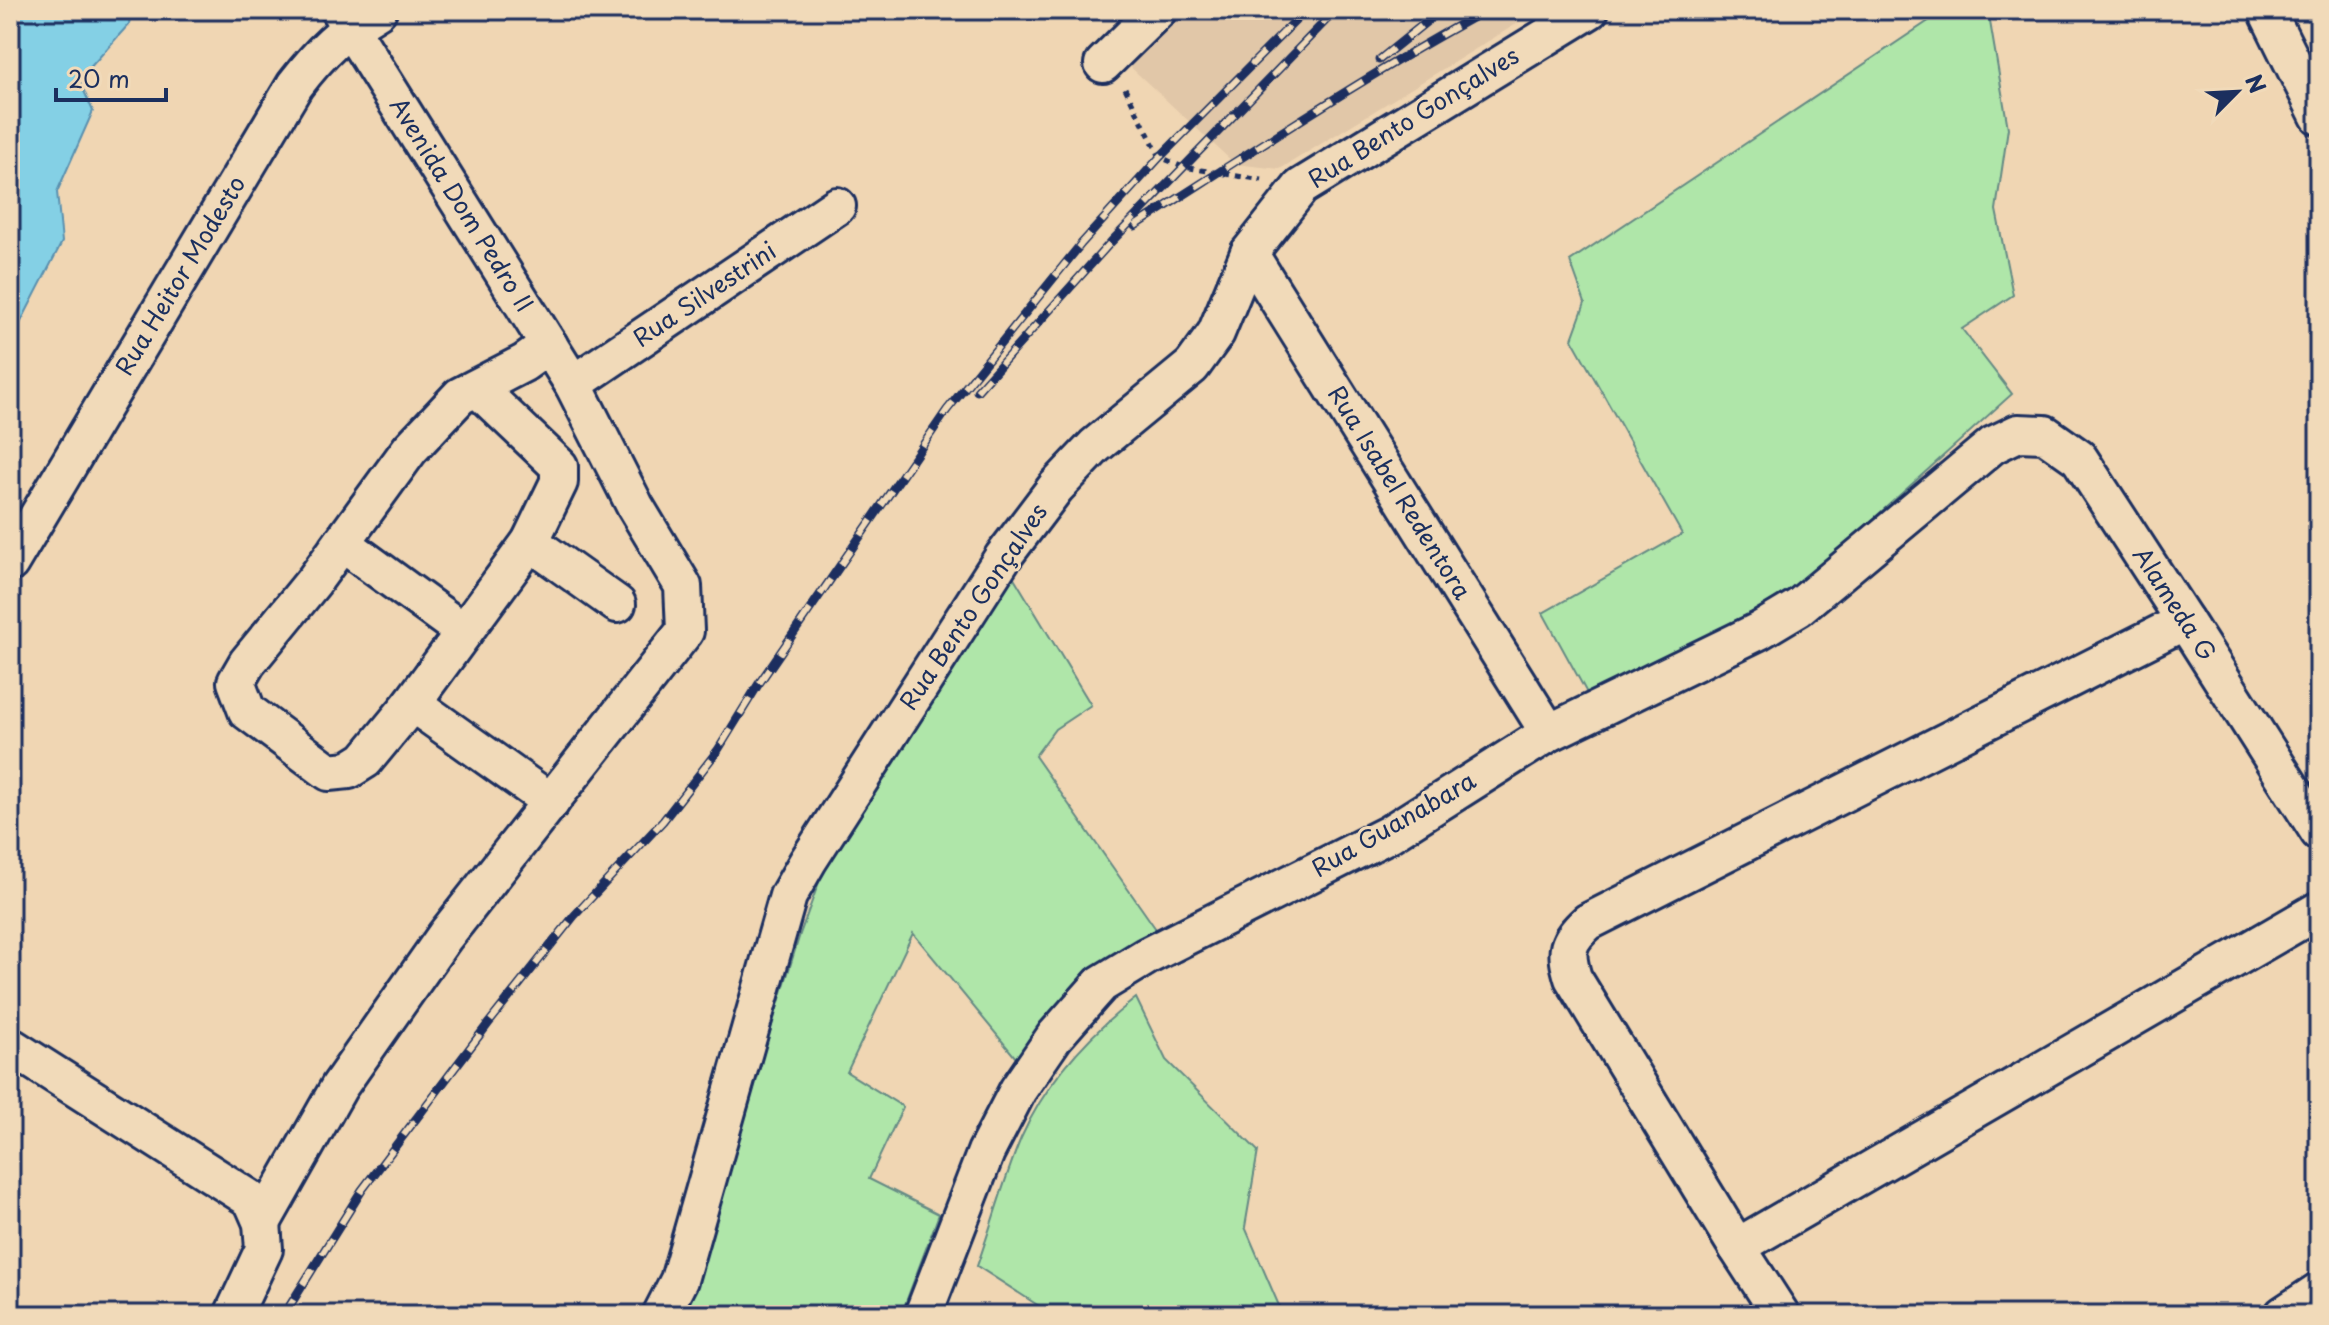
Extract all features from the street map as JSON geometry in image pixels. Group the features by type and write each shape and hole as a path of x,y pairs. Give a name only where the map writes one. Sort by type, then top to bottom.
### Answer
{"street":[{"path":"1103,64 1158,10"},
{"name":"Rua Bento Gonçalves","path":"661,1315 679,1280 788,896 1003,557 1056,487 1095,446 1192,366 1216,333 1249,253 1301,187 1590,10"},
{"path":"2269,10 2314,108"},
{"name":"Avenida Dom Pedro II","path":"262,1223 339,1087 445,936 685,631 683,586 635,506 573,384 355,16"},
{"name":"Rua Heitor Modesto","path":"10,563 295,85 355,16"},
{"name":"Rua Silvestrini","path":"573,384 837,206"},
{"name":"Rua Isabel Redentora","path":"1249,253 1549,733"},
{"path":"477,388 559,466 559,482 530,542 412,703 365,760 349,770 329,772 247,711 236,682 247,663 342,543 410,449 460,396 524,363 549,345"},
{"name":"Alameda G","path":"1993,445 2018,433 2045,434 2079,458 2319,832"},
{"name":"Rua Guanabara","path":"923,1315 986,1152 1018,1090 1055,1036 1101,984 1147,956 1389,834 1549,733 1759,631 1799,607 1993,445"},
{"path":"530,542 617,604"},
{"path":"342,543 464,632"},
{"path":"1781,1315 1573,978 1567,959 1568,945 1588,922 2185,621"},
{"path":"412,703 551,802"},
{"path":"1737,1247 2319,910"},
{"path":"10,1046 252,1200 262,1223 264,1249 233,1315"},
{"path":"2283,1315 2319,1291"}],"path":[{"path":"1103,64 1124,87 1160,157 1183,167 1301,187"}],"shaded area":[{"path":"1175,10 1539,10 1280,169 1235,164 1125,62"}],"green space":[{"path":"1945,10 1988,10 2008,128 1996,210 2013,295 1962,329 2012,394 1811,575 1757,610 1588,695 1543,613 1682,534 1572,339 1585,303 1570,261"},
{"path":"1010,571 1091,705 1055,729 1035,756 1158,932 1020,1063 913,933 847,1072 903,1107 869,1179 939,1214 901,1315 678,1315 689,1294 800,934 823,871"},
{"path":"1136,998 1166,1060 1258,1151 1245,1227 1283,1315 1053,1315 977,1266 1015,1154 1031,1117 1056,1079 1085,1044"}],"water":[{"path":"10,10 131,10 129,24 79,80 93,111 57,192 62,242 10,343"}],"railway":[{"path":"284,1315 362,1190 488,1024 574,916 663,821 718,750 758,685 947,410 1081,244 1160,157 1306,10"},
{"path":"977,391 1111,242 1336,10"},
{"path":"1379,60 1441,10"},
{"path":"1135,226 1352,88 1486,10"}]}
